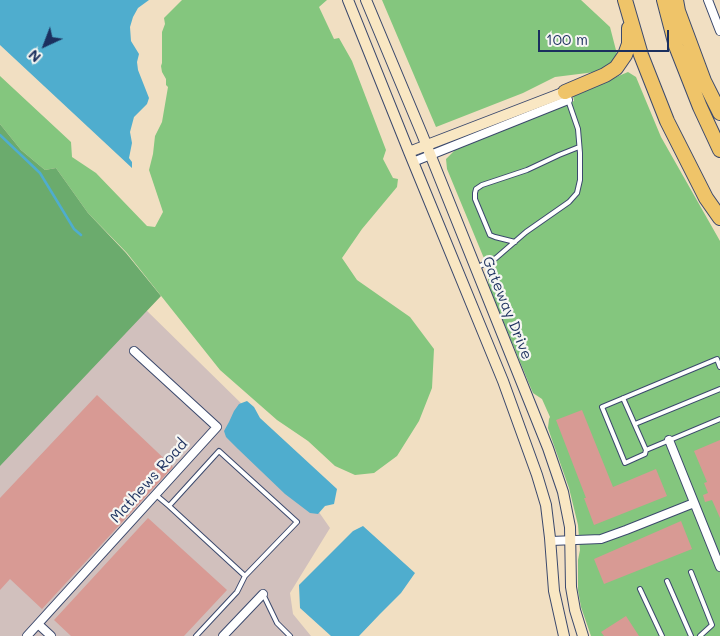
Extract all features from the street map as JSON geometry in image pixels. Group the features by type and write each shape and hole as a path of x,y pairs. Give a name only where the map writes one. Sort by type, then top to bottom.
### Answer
{"highway":[{"path":"625,0 641,55 667,121 706,198 720,218"},
{"path":"664,0 676,46 700,107 720,150"},
{"path":"676,0 678,11 704,81 720,113"},
{"path":"566,96 616,68 625,56 629,44 628,15"}],"street":[{"name":"Gateway Drive","path":"348,0 408,152 503,382 537,475 546,505 554,591 564,636"},
{"name":"Gateway Drive","path":"366,0 548,448 564,497 570,528 571,587 575,610 583,636"},
{"path":"708,0 720,31"},
{"path":"408,152 428,150 566,96"},
{"path":"413,162 428,150"},
{"name":"Mathews Road","path":"27,636 217,427 134,351"},
{"path":"516,418 533,411"},
{"path":"669,440 719,562"},
{"path":"550,541 601,539 694,503"},
{"path":"223,636 262,594"},
{"path":"38,624 51,636"}],"lane":[{"path":"475,268 496,258 540,221 569,202 577,193 580,180 578,129 566,96"},
{"path":"515,242 490,234 475,199 474,193 476,189 482,185 527,170 579,147"},
{"path":"720,367 717,359 602,407 625,462 645,454 646,450 720,419"},
{"path":"634,424 720,389"},
{"path":"623,398 646,450"},
{"path":"169,506 219,451 297,522 245,576 237,592 196,636"},
{"path":"156,494 245,576"},
{"path":"691,572 712,625 700,636"},
{"path":"667,581 691,636"},
{"path":"640,589 662,636"},
{"path":"262,594 277,623 290,636"}],"shaded area":[{"path":"142,306 247,409 330,528 290,593 293,614 311,636 0,636 0,463"}],"green space":[{"path":"182,0 327,0 319,7 334,39 339,38 352,61 386,150 383,159 393,178 398,179 397,187 362,229 342,258 357,280 410,317 434,349 432,388 419,421 397,456 374,473 355,475 335,466 308,441 277,420 220,370 127,253 88,213 56,168 45,170 21,150 0,124 0,76 71,142 72,157 96,173 147,226 155,227 163,212 149,170 155,136 162,122 168,87 161,66 162,32 165,24 164,18"},
{"path":"382,0 581,0 610,27 618,58 603,71 555,77 523,93 436,127"},
{"path":"628,72 636,77 661,137 720,241 720,636 591,636 581,607 578,590 580,550 578,525 569,488 548,428 550,417 542,399 533,393 530,386 489,287 488,278 491,271 447,169 446,159 455,150 564,106 574,101 573,95"},
{"path":"0,124 21,150 45,170 56,168 88,213 126,253 161,296 0,466"}],"water":[{"path":"0,0 149,0 138,8 130,27 131,41 139,54 138,70 149,98 147,104 134,117 130,132 132,143 129,158 132,162 132,168 0,45"},
{"path":"247,401 254,407 260,418 337,489 334,504 325,506 318,514 310,513 285,494 226,437 224,431 234,411 239,404"},
{"path":"363,526 415,573 401,593 359,636 331,636 300,608 299,585 353,531"}],"building":[{"path":"97,395 173,467 42,609 10,579 0,590 0,498"},
{"path":"582,410 613,487 656,469 667,496 594,525 584,498 586,498 556,420"},
{"path":"720,440 720,518 712,500 705,502 703,495 708,493 704,483 707,482 694,451"},
{"path":"148,518 227,590 184,636 71,636 54,620"},
{"path":"681,521 692,549 604,584 594,559"},
{"path":"626,616 639,636 604,636 601,632"}],"waterway":[{"path":"0,135 40,173 74,229 81,235"}]}
